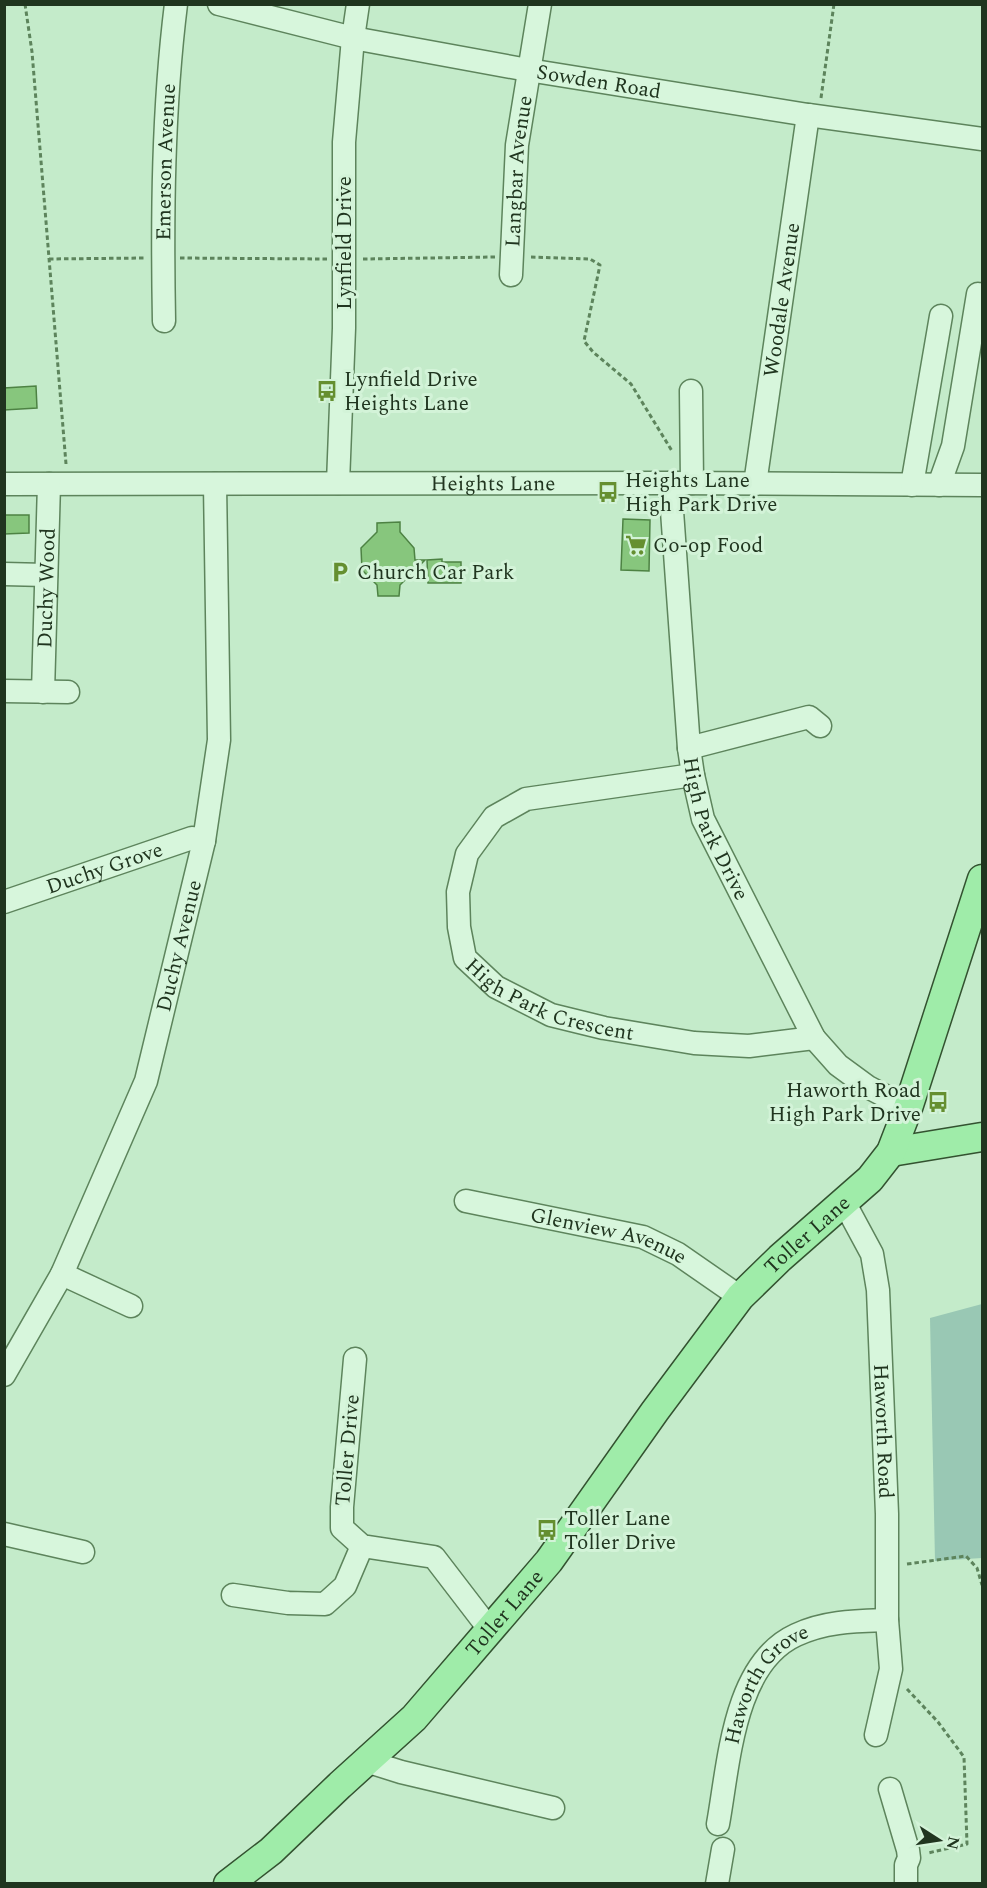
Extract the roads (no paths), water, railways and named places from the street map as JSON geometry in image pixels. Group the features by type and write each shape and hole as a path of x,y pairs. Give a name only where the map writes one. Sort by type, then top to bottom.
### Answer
{"main road":[{"path":"891,1152 908,1108 982,879"},
{"path":"891,1152 982,1137"},
{"name":"Toller Lane","path":"228,1884 271,1851 414,1718 549,1561 655,1411 740,1297 780,1258 870,1179 891,1152"}],"street":[{"name":"Emerson Avenue","path":"164,321 163,258 168,70 176,4"},
{"name":"Sowden Road","path":"219,4 353,38 528,70 814,116 982,139"},
{"name":"Lynfield Drive","path":"338,483 344,328 344,142 358,4"},
{"name":"Langbar Avenue","path":"511,266 517,145 540,4"},
{"name":"Woodale Avenue","path":"755,484 814,116"},
{"path":"939,485 953,446 977,327 978,294 982,295"},
{"path":"912,486 941,316"},
{"name":"High Park Drive","path":"690,390 681,483 690,747 693,775 703,819 814,1038 838,1065 868,1087 908,1108"},
{"name":"Heights Lane","path":"4,484 982,485"},
{"name":"Duchy Wood","path":"43,692 46,575 58,484"},
{"name":"Duchy Avenue","path":"4,1375 62,1274 146,1081 204,841 219,740 215,484"},
{"path":"4,574 46,575"},
{"path":"4,692 68,692"},
{"path":"690,747 809,717 820,726"},
{"name":"High Park Crescent","path":"693,775 526,799 494,817 467,854 458,892 459,927 465,958 496,987 550,1015 603,1028 694,1043 749,1046 814,1038"},
{"name":"Duchy Grove","path":"4,902 192,838 204,841"},
{"name":"Glenview Avenue","path":"466,1202 643,1237 678,1254 740,1297"},
{"name":"Haworth Road","path":"844,1202 872,1254 878,1290 887,1514 887,1620 891,1669 876,1735"},
{"path":"62,1274 131,1306"},
{"name":"Toller Drive","path":"355,1359 342,1528 362,1546"},
{"path":"4,1534 83,1552"},
{"path":"233,1595 288,1603 325,1604 345,1586 362,1546 435,1557 490,1630"},
{"name":"Haworth Grove","path":"718,1824 738,1711 749,1685 761,1666 777,1647 795,1635 820,1626 853,1621 887,1620"},
{"path":"366,1761 401,1772 553,1808"},
{"path":"890,1789 907,1869"},
{"path":"717,1884 723,1849"}],"place":[{"name":"Lynfield Drive Heights Lane","path":"327,391"},
{"name":"Heights Lane High Park Drive","path":"608,492"},
{"name":"Co-op Food","path":"636,545"},
{"name":"Church Car Park","path":"340,572"},
{"name":"Haworth Road High Park Drive","path":"938,1102"},
{"name":"Toller Lane Toller Drive","path":"547,1530"}]}
